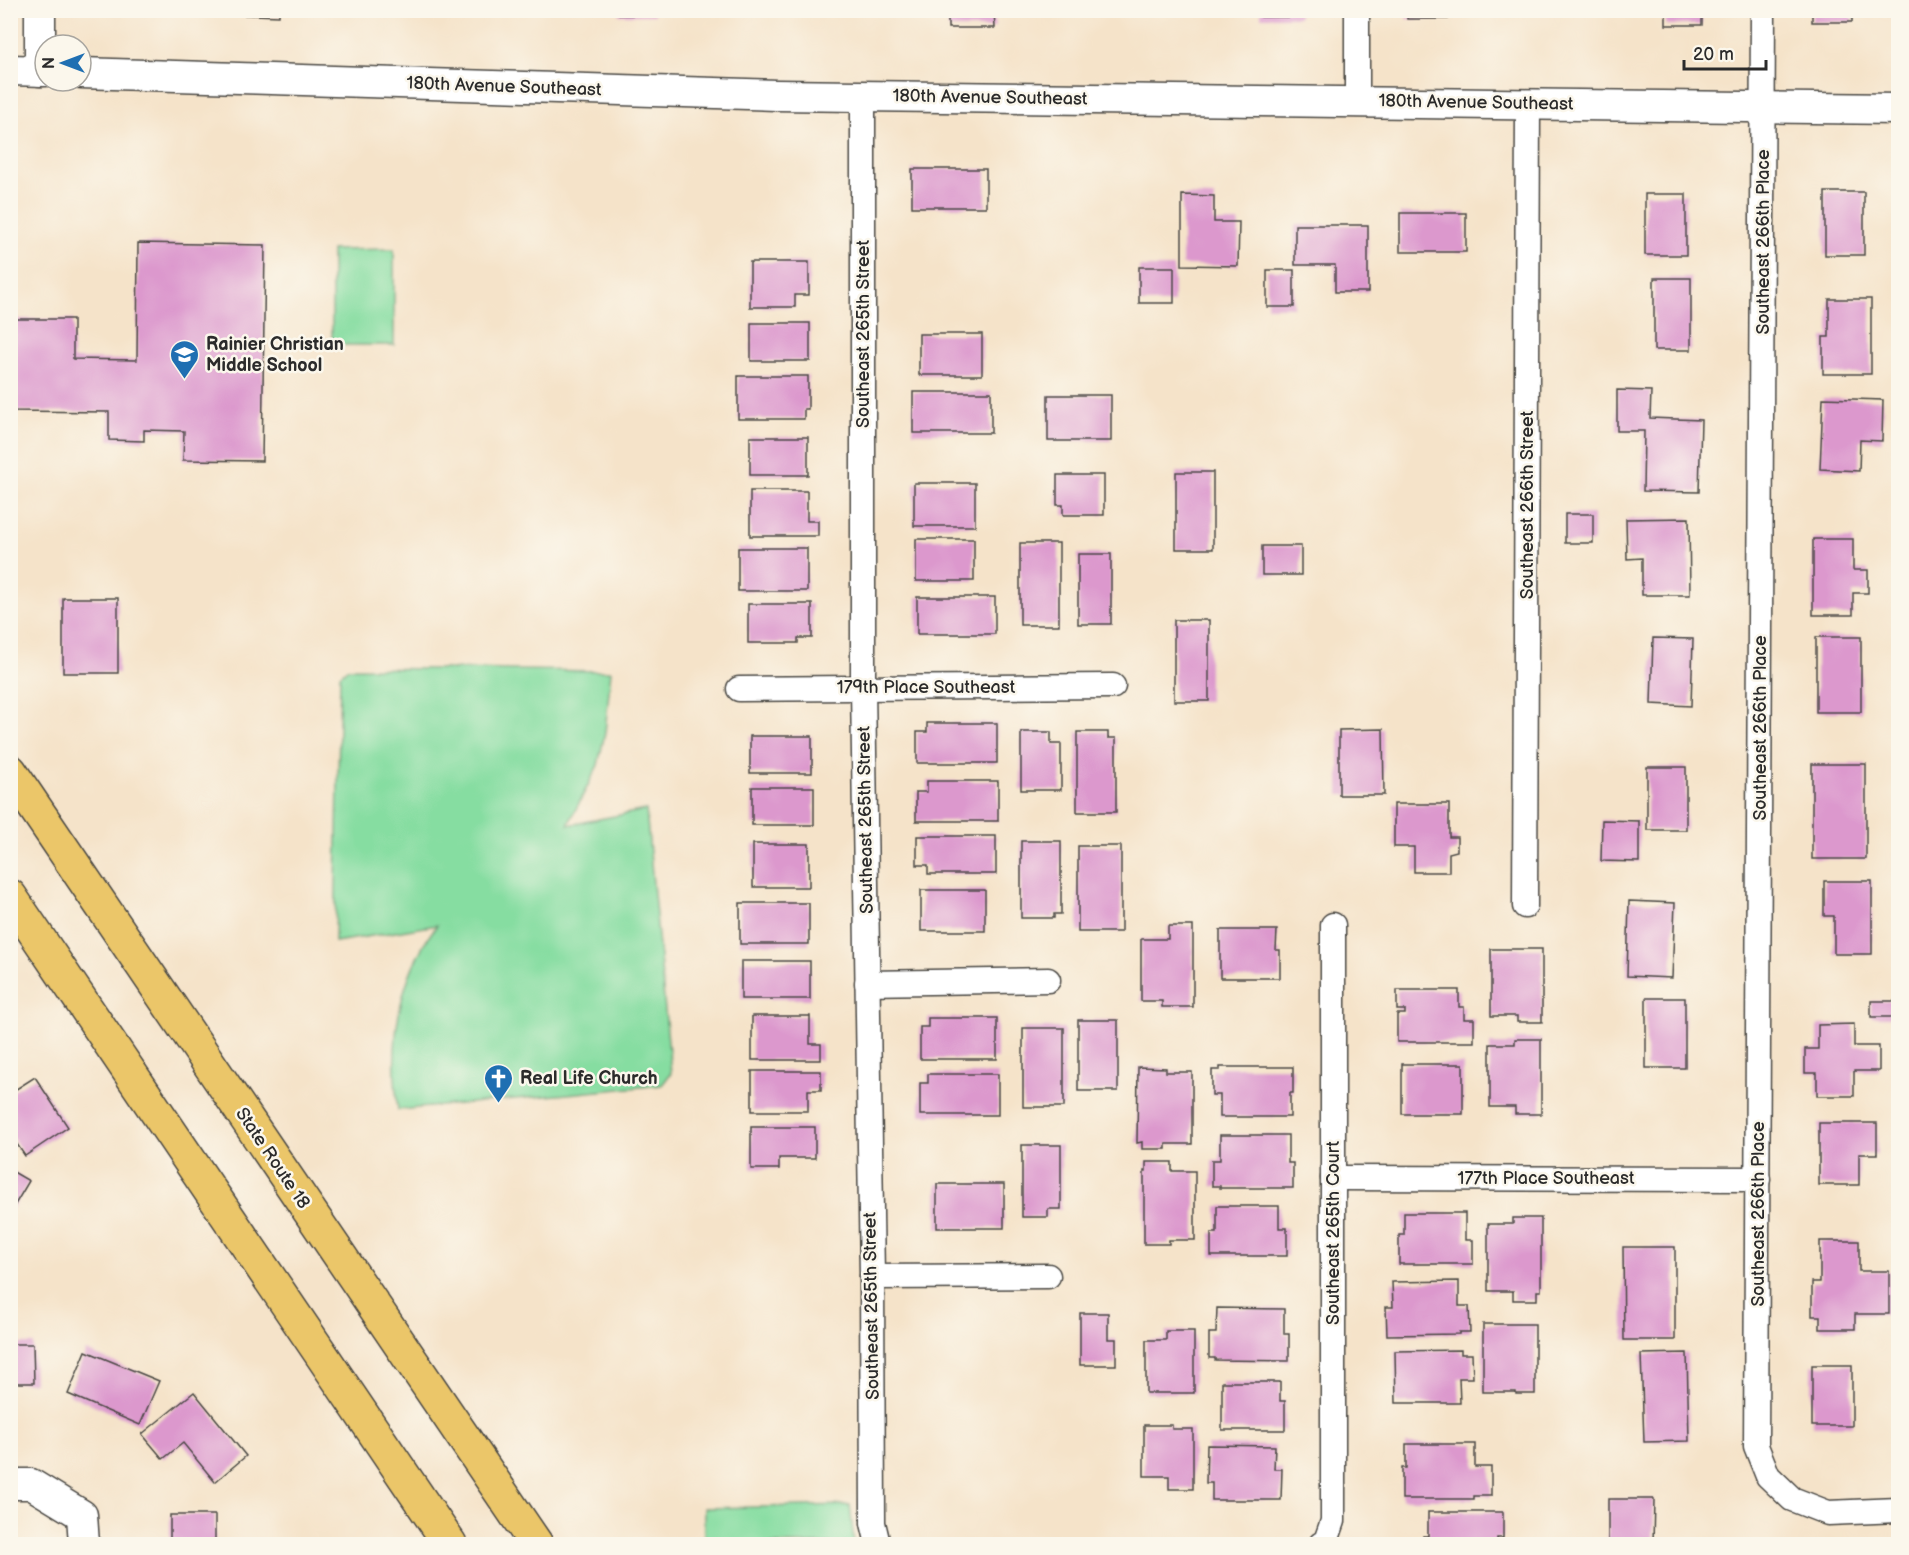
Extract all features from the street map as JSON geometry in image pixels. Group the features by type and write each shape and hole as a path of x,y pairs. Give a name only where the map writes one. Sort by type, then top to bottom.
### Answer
{"highway":[{"name":"State Route 18","path":"10,771 536,1545"},
{"path":"10,896 450,1545"}],"street":[{"path":"40,10 41,33"},
{"path":"1357,10 1357,101"},
{"name":"Southeast 266th Place","path":"1763,10 1756,1446 1768,1476 1792,1499 1828,1513 1899,1510"},
{"path":"10,70 33,71"},
{"name":"180th Avenue Southeast","path":"93,73 776,95 1899,109"},
{"name":"Southeast 265th Street","path":"863,96 863,687 872,1277 873,1523 878,1545"},
{"name":"Southeast 266th Street","path":"1525,906 1528,103"},
{"name":"179th Place Southeast","path":"739,688 1113,686"},
{"name":"Southeast 265th Court","path":"1323,1543 1333,1521 1333,925"},
{"path":"867,983 1048,980"},
{"name":"177th Place Southeast","path":"1333,1178 1758,1179"},
{"path":"872,1277 1048,1276"},
{"path":"10,1484 31,1484 82,1515 84,1545"}],"green space":[{"path":"394,249 394,345 332,345 332,250"},
{"path":"348,668 611,671 605,733 598,765 568,825 646,810 671,1073 662,1085 398,1110 395,1061 399,1013 413,967 423,945 437,925 335,942 340,675"},
{"path":"850,1505 854,1544 704,1544 704,1508"}],"building":[{"path":"199,10 279,10 279,16 199,13"},
{"path":"619,10 654,10 654,15 619,15"},
{"path":"948,10 994,10 995,28 948,28"},
{"path":"1261,10 1299,10 1299,17 1261,17"},
{"path":"1407,10 1448,10 1448,19 1407,19"},
{"path":"1666,10 1702,10 1702,25 1666,25"},
{"path":"1812,10 1852,10 1852,22 1812,22"},
{"path":"912,169 986,169 986,207 912,207"},
{"path":"1825,192 1864,192 1864,255 1825,255"},
{"path":"1645,194 1686,194 1686,255 1645,255"},
{"path":"1182,195 1214,196 1214,222 1239,222 1238,266 1182,265"},
{"path":"1400,213 1466,213 1466,252 1400,252"},
{"path":"1295,225 1368,225 1368,292 1335,292 1335,265 1295,265"},
{"path":"138,243 265,245 262,461 183,460 184,431 144,430 144,441 109,440 109,412 10,411 10,319 73,319 73,359 137,360"},
{"path":"750,262 809,262 809,295 795,295 795,307 750,307"},
{"path":"1139,267 1174,267 1174,303 1139,303"},
{"path":"1267,270 1294,270 1294,307 1267,307"},
{"path":"1654,278 1691,278 1691,350 1654,350"},
{"path":"1829,299 1871,299 1871,374 1823,374 1823,337 1829,337"},
{"path":"751,323 810,323 810,361 751,361"},
{"path":"919,334 982,334 982,375 919,375"},
{"path":"738,376 808,376 808,409 804,409 804,419 738,419"},
{"path":"1617,390 1651,391 1650,418 1701,420 1699,492 1643,491 1644,431 1617,431"},
{"path":"913,392 991,392 991,433 913,433"},
{"path":"1048,395 1111,395 1111,441 1048,441"},
{"path":"1823,398 1883,400 1882,441 1860,440 1859,471 1820,469"},
{"path":"750,437 808,437 808,475 750,475"},
{"path":"1176,472 1213,472 1213,549 1176,549"},
{"path":"1057,475 1104,475 1104,515 1063,515 1063,505 1057,505"},
{"path":"914,483 975,483 975,526 914,526"},
{"path":"750,491 807,491 807,521 818,521 818,536 750,536"},
{"path":"1565,514 1593,514 1593,543 1565,543"},
{"path":"1689,518 1690,595 1642,595 1642,558 1627,559 1626,519"},
{"path":"916,539 974,539 974,581 916,581"},
{"path":"1813,539 1853,539 1853,570 1868,570 1868,593 1853,593 1853,615 1813,615"},
{"path":"1020,543 1059,543 1059,625 1020,625"},
{"path":"1262,546 1301,546 1301,575 1262,575"},
{"path":"738,548 807,548 807,591 738,591"},
{"path":"1078,554 1111,554 1111,624 1078,624"},
{"path":"917,597 995,597 995,634 917,634"},
{"path":"63,598 118,598 118,673 63,673"},
{"path":"748,604 812,604 812,638 798,638 798,643 748,643"},
{"path":"1174,620 1209,620 1209,701 1174,701"},
{"path":"1816,637 1861,637 1861,712 1816,712"},
{"path":"1653,638 1693,639 1691,706 1651,704"},
{"path":"927,723 997,723 997,763 917,763 917,732 927,732"},
{"path":"1383,729 1384,795 1339,795 1339,730"},
{"path":"1021,732 1051,732 1051,744 1061,744 1061,790 1021,790"},
{"path":"1077,732 1108,732 1108,738 1116,738 1116,812 1077,812"},
{"path":"750,736 812,736 812,773 750,773"},
{"path":"1812,764 1866,764 1866,859 1812,859"},
{"path":"1647,767 1686,767 1686,830 1647,830"},
{"path":"927,781 998,781 998,821 916,821 916,792 927,792"},
{"path":"752,787 814,787 814,825 752,825"},
{"path":"1394,804 1449,804 1449,837 1457,837 1457,851 1449,853 1449,872 1414,872 1414,847 1394,847"},
{"path":"1602,820 1639,821 1639,862 1601,861"},
{"path":"917,836 996,836 996,874 928,874 928,865 917,865"},
{"path":"1021,841 1061,841 1061,914 1054,914 1054,918 1021,918"},
{"path":"753,844 809,844 809,887 753,887"},
{"path":"1078,846 1121,846 1121,932 1078,932"},
{"path":"1824,881 1872,881 1872,954 1834,954 1834,916 1824,916"},
{"path":"921,890 985,890 985,931 921,931"},
{"path":"1629,901 1675,903 1672,978 1627,976"},
{"path":"740,903 809,903 809,944 740,944"},
{"path":"1168,926 1193,926 1193,1007 1162,1007 1162,1001 1141,1001 1141,939 1168,939"},
{"path":"1220,930 1277,930 1276,950 1280,950 1280,978 1220,978"},
{"path":"1491,949 1542,949 1542,1022 1517,1022 1517,1016 1491,1016"},
{"path":"741,961 810,961 810,999 741,999"},
{"path":"1397,990 1459,990 1459,1007 1464,1007 1464,1019 1474,1019 1474,1042 1397,1042 1397,1014 1405,1014 1405,1010 1397,1010"},
{"path":"1646,998 1685,998 1685,1068 1646,1068"},
{"path":"1871,1001 1898,1001 1898,1017 1871,1017"},
{"path":"752,1016 810,1016 810,1044 821,1044 821,1060 752,1060"},
{"path":"928,1018 997,1018 997,1059 920,1059 920,1027 928,1027"},
{"path":"1078,1020 1118,1020 1118,1091 1078,1091"},
{"path":"1854,1024 1854,1046 1879,1046 1879,1071 1854,1071 1854,1096 1817,1096 1817,1073 1805,1073 1805,1049 1818,1049 1818,1025"},
{"path":"1023,1028 1064,1028 1064,1107 1023,1107"},
{"path":"1515,1039 1541,1039 1541,1114 1515,1114 1515,1107 1490,1107 1490,1044 1515,1044"},
{"path":"1402,1064 1463,1064 1463,1114 1402,1114"},
{"path":"1138,1067 1166,1068 1166,1072 1192,1072 1192,1144 1166,1144 1166,1149 1142,1149 1142,1142 1137,1143"},
{"path":"1220,1067 1293,1067 1290,1117 1220,1117 1220,1095 1212,1095 1212,1070 1220,1070"},
{"path":"752,1071 821,1071 821,1090 808,1090 808,1111 752,1111"},
{"path":"928,1074 998,1074 998,1115 920,1115 920,1083 928,1083"},
{"path":"35,1077 68,1127 25,1156 10,1134 10,1093"},
{"path":"1819,1123 1877,1123 1877,1154 1859,1154 1859,1185 1819,1185"},
{"path":"751,1127 815,1127 815,1158 779,1158 779,1169 751,1169"},
{"path":"1220,1135 1288,1135 1288,1163 1293,1163 1293,1188 1220,1188 1220,1186 1212,1186 1212,1160 1220,1160"},
{"path":"1022,1145 1061,1145 1061,1209 1048,1209 1048,1217 1022,1217"},
{"path":"1146,1162 1172,1162 1172,1171 1195,1171 1195,1240 1169,1240 1169,1244 1144,1244"},
{"path":"10,1170 29,1181 10,1213"},
{"path":"937,1184 1004,1184 1004,1228 937,1228"},
{"path":"1217,1206 1279,1206 1279,1228 1287,1228 1287,1256 1211,1256 1211,1233 1217,1233"},
{"path":"1404,1213 1465,1213 1465,1240 1473,1240 1473,1264 1399,1264 1399,1235 1404,1235"},
{"path":"1513,1218 1541,1218 1541,1291 1537,1291 1537,1300 1513,1300 1513,1291 1488,1291 1488,1224 1513,1224"},
{"path":"1820,1241 1859,1241 1859,1271 1889,1271 1889,1314 1855,1314 1855,1329 1820,1329 1820,1316 1812,1316 1812,1282 1820,1282"},
{"path":"1623,1247 1675,1247 1675,1340 1624,1340"},
{"path":"1459,1281 1459,1306 1469,1306 1470,1332 1387,1335 1386,1307 1393,1307 1392,1282"},
{"path":"1217,1308 1284,1309 1284,1334 1289,1334 1289,1361 1209,1358 1209,1333 1216,1333"},
{"path":"1080,1313 1108,1313 1108,1339 1116,1339 1116,1365 1080,1365"},
{"path":"1483,1324 1535,1324 1535,1394 1483,1392"},
{"path":"1166,1331 1194,1331 1194,1393 1146,1393 1146,1340 1166,1340"},
{"path":"10,1344 33,1344 34,1383 10,1383"},
{"path":"1461,1350 1461,1354 1472,1354 1473,1378 1459,1378 1460,1403 1396,1403 1395,1351"},
{"path":"86,1351 159,1381 140,1425 68,1394"},
{"path":"1687,1353 1689,1441 1644,1442 1641,1354"},
{"path":"1812,1365 1852,1365 1852,1426 1812,1426"},
{"path":"1222,1382 1280,1382 1280,1401 1285,1401 1285,1430 1222,1430"},
{"path":"194,1392 246,1456 215,1482 183,1443 163,1459 142,1434"},
{"path":"1144,1425 1172,1425 1172,1429 1193,1429 1193,1489 1169,1489 1169,1476 1144,1476"},
{"path":"1406,1444 1475,1444 1475,1467 1491,1467 1491,1496 1474,1496 1474,1499 1402,1499 1402,1468 1406,1468"},
{"path":"1207,1445 1275,1446 1274,1469 1282,1469 1281,1500 1212,1500 1212,1483 1206,1483"},
{"path":"1608,1499 1654,1499 1653,1544 1608,1544"},
{"path":"1428,1512 1503,1512 1503,1538 1497,1538 1497,1544 1423,1544 1423,1536 1428,1536"},
{"path":"170,1515 215,1515 215,1544 170,1544"}],"place":[{"name":"Rainier Christian Middle School","path":"185,380"},
{"name":"Real Life Church","path":"499,1104"}]}
